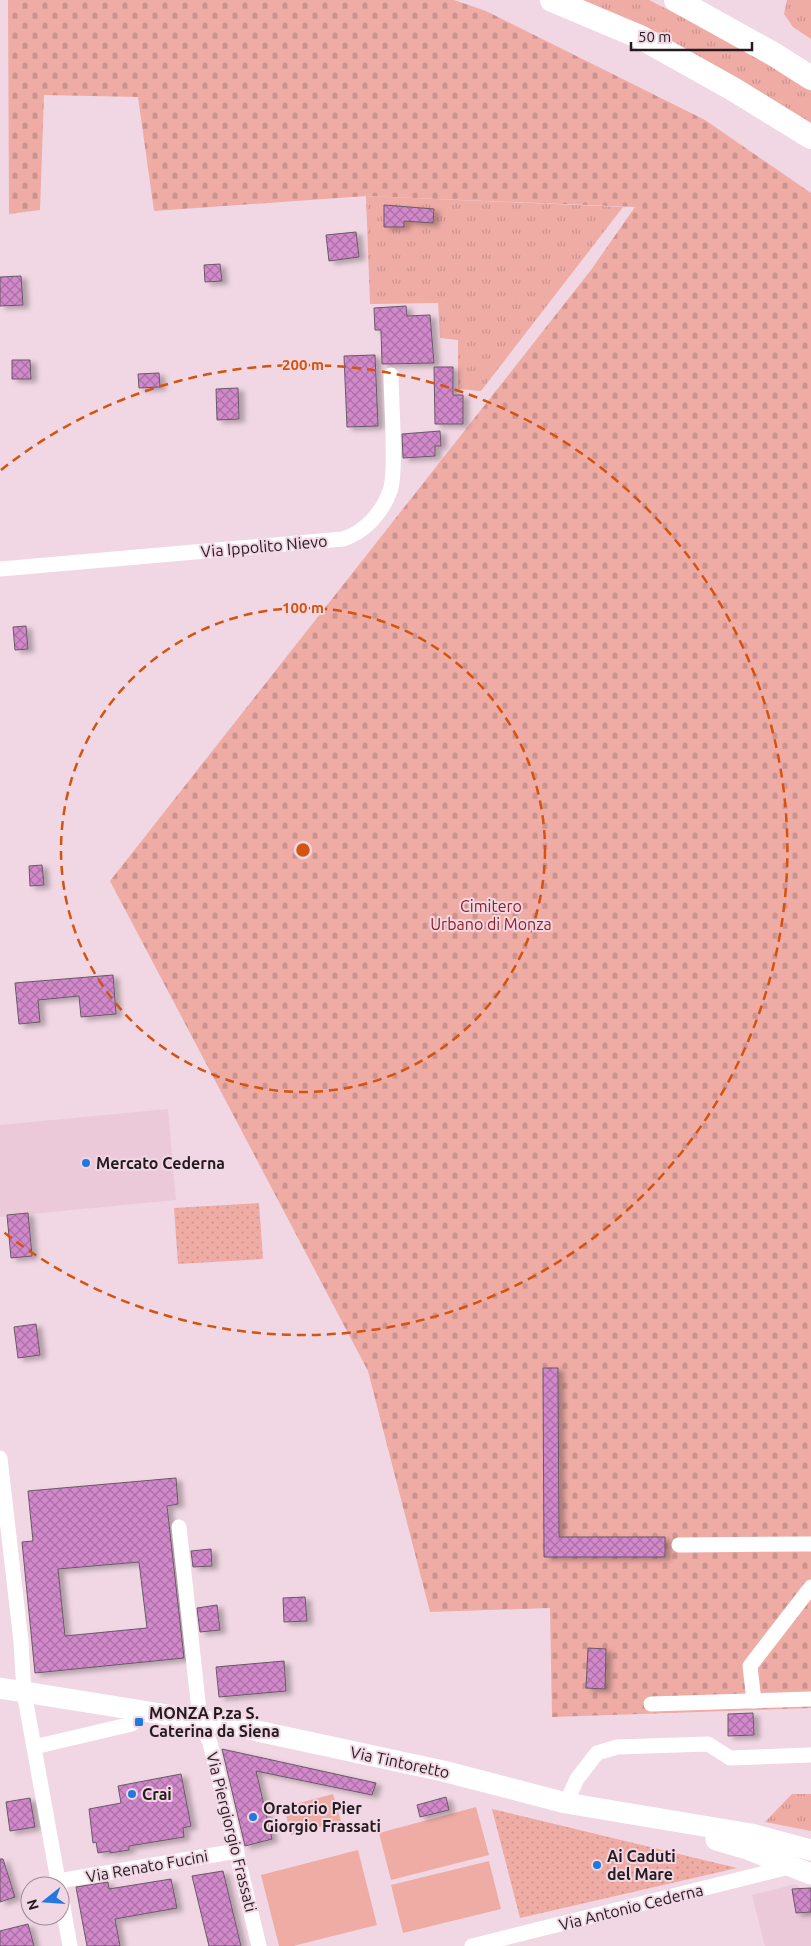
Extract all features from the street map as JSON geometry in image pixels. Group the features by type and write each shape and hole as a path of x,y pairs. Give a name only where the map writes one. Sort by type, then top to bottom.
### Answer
{"main road":[{"path":"552,0 640,38 734,88 811,137"},
{"path":"676,0 775,55 811,78"}],"street":[{"name":"Via Ippolito Nievo","path":"0,569 343,539 355,535 378,514 391,490 391,375"},
{"path":"0,1458 21,1642 24,1692 57,1876"},
{"name":"Via Piergiorgio Frassati","path":"179,1527 200,1720 210,1742 259,1946"},
{"path":"679,1545 811,1544"},
{"path":"754,1701 750,1666 811,1587"},
{"path":"0,1688 24,1692"},
{"path":"0,1694 24,1692"},
{"name":"Via Tintoretto","path":"24,1692 200,1720 442,1771 566,1803 751,1834 811,1850"},
{"path":"651,1704 811,1699"},
{"path":"34,1746 132,1724 141,1712"},
{"path":"566,1803 577,1779 597,1753 618,1747 708,1744 730,1758 811,1755"},
{"name":"Via Tintoretto","path":"599,1809 747,1849 811,1874"},
{"name":"Via Renato Fucini","path":"70,1883 112,1873 237,1851"},
{"path":"789,1867 811,1861"},
{"name":"Via Antonio Cederna","path":"472,1946 789,1867"},
{"path":"66,1926 70,1946"}],"shaded area":[{"name":"Mercato Cederna","path":"168,1109 176,1200 0,1217 0,1125"},
{"path":"796,1884 801,1889 811,1889 811,1946 765,1946 752,1895"}],"green space":[{"name":"Cimitero Urbano di Monza","path":"8,0 454,0 486,11 705,120 811,193 811,1708 552,1717 550,1608 430,1612 368,1371 110,881 591,270 635,207 366,196 154,211 138,97 44,95 40,210 9,214"},
{"path":"575,0 649,0 741,47 811,91 811,129"},
{"path":"787,0 811,0 811,39 793,27 784,14"},
{"path":"366,196 623,207 481,391 458,389 458,340 440,338 438,303 370,304"},
{"path":"259,1203 263,1259 178,1264 174,1208"},
{"path":"333,1794 341,1821 291,1835 284,1807"},
{"path":"792,1794 811,1794 811,1831 765,1822"},
{"path":"476,1807 489,1855 391,1880 379,1833"},
{"path":"492,1809 737,1868 520,1918"},
{"path":"358,1850 377,1925 293,1946 279,1946 261,1875"},
{"path":"489,1861 501,1909 403,1933 391,1885"}],"building":[{"path":"384,205 434,209 433,223 404,221 404,227 384,227"},
{"path":"356,232 359,257 329,261 326,235"},
{"path":"220,264 222,281 205,282 204,265"},
{"path":"21,276 23,305 0,306 0,277"},
{"path":"406,306 407,316 430,315 434,363 382,364 381,330 375,330 374,308"},
{"path":"375,355 378,426 347,427 344,356"},
{"path":"12,360 30,360 31,379 12,379"},
{"path":"434,367 453,367 453,395 463,395 463,424 435,424"},
{"path":"159,373 160,387 139,388 138,374"},
{"path":"238,388 239,419 217,420 216,389"},
{"path":"440,431 441,446 435,446 435,456 403,458 402,434"},
{"path":"26,626 28,649 15,650 13,627"},
{"path":"42,865 44,885 30,886 29,866"},
{"path":"113,975 116,1014 81,1017 79,996 38,1000 40,1022 19,1024 15,983"},
{"path":"28,1213 32,1256 11,1258 7,1215"},
{"path":"36,1324 40,1355 18,1358 14,1327"},
{"path":"543,1368 558,1368 559,1537 665,1537 665,1557 544,1557"},
{"path":"176,1478 178,1504 167,1506 184,1658 35,1673 22,1542 33,1541 28,1491","holes":["139,1562 147,1628 65,1636 58,1569"]},
{"path":"211,1549 212,1566 193,1567 191,1551"},
{"path":"305,1597 307,1621 284,1622 283,1598"},
{"path":"217,1605 220,1630 200,1632 197,1608"},
{"path":"588,1648 606,1649 605,1689 586,1688"},
{"path":"284,1661 286,1691 219,1697 216,1667"},
{"path":"753,1713 754,1735 728,1736 728,1714"},
{"name":"Oratorio Pier Giorgio Frassati","path":"222,1749 376,1783 372,1795 256,1771 272,1839 245,1846"},
{"path":"181,1774 191,1826 183,1828 184,1837 129,1846 129,1850 98,1853 96,1842 93,1843 89,1809 121,1803 118,1786"},
{"path":"446,1797 449,1810 420,1817 417,1805"},
{"path":"30,1798 35,1827 10,1831 6,1802"},
{"path":"0,1859 3,1859 15,1897 0,1902"},
{"path":"223,1871 241,1946 209,1946 192,1876"},
{"path":"171,1879 177,1908 115,1919 120,1946 87,1946 76,1887 108,1882 109,1889"},
{"path":"811,1888 811,1912 796,1913 792,1889"},
{"path":"29,1926 34,1946 0,1946 0,1931"}],"place":[{"name":"Mercato Cederna","path":"86,1163"},
{"name":"MONZA P.za S. Caterina da Siena","path":"139,1722"},
{"name":"Crai","path":"132,1794"},
{"name":"Oratorio Pier Giorgio Frassati","path":"253,1817"},
{"name":"Ai Caduti del Mare","path":"597,1865"}]}
